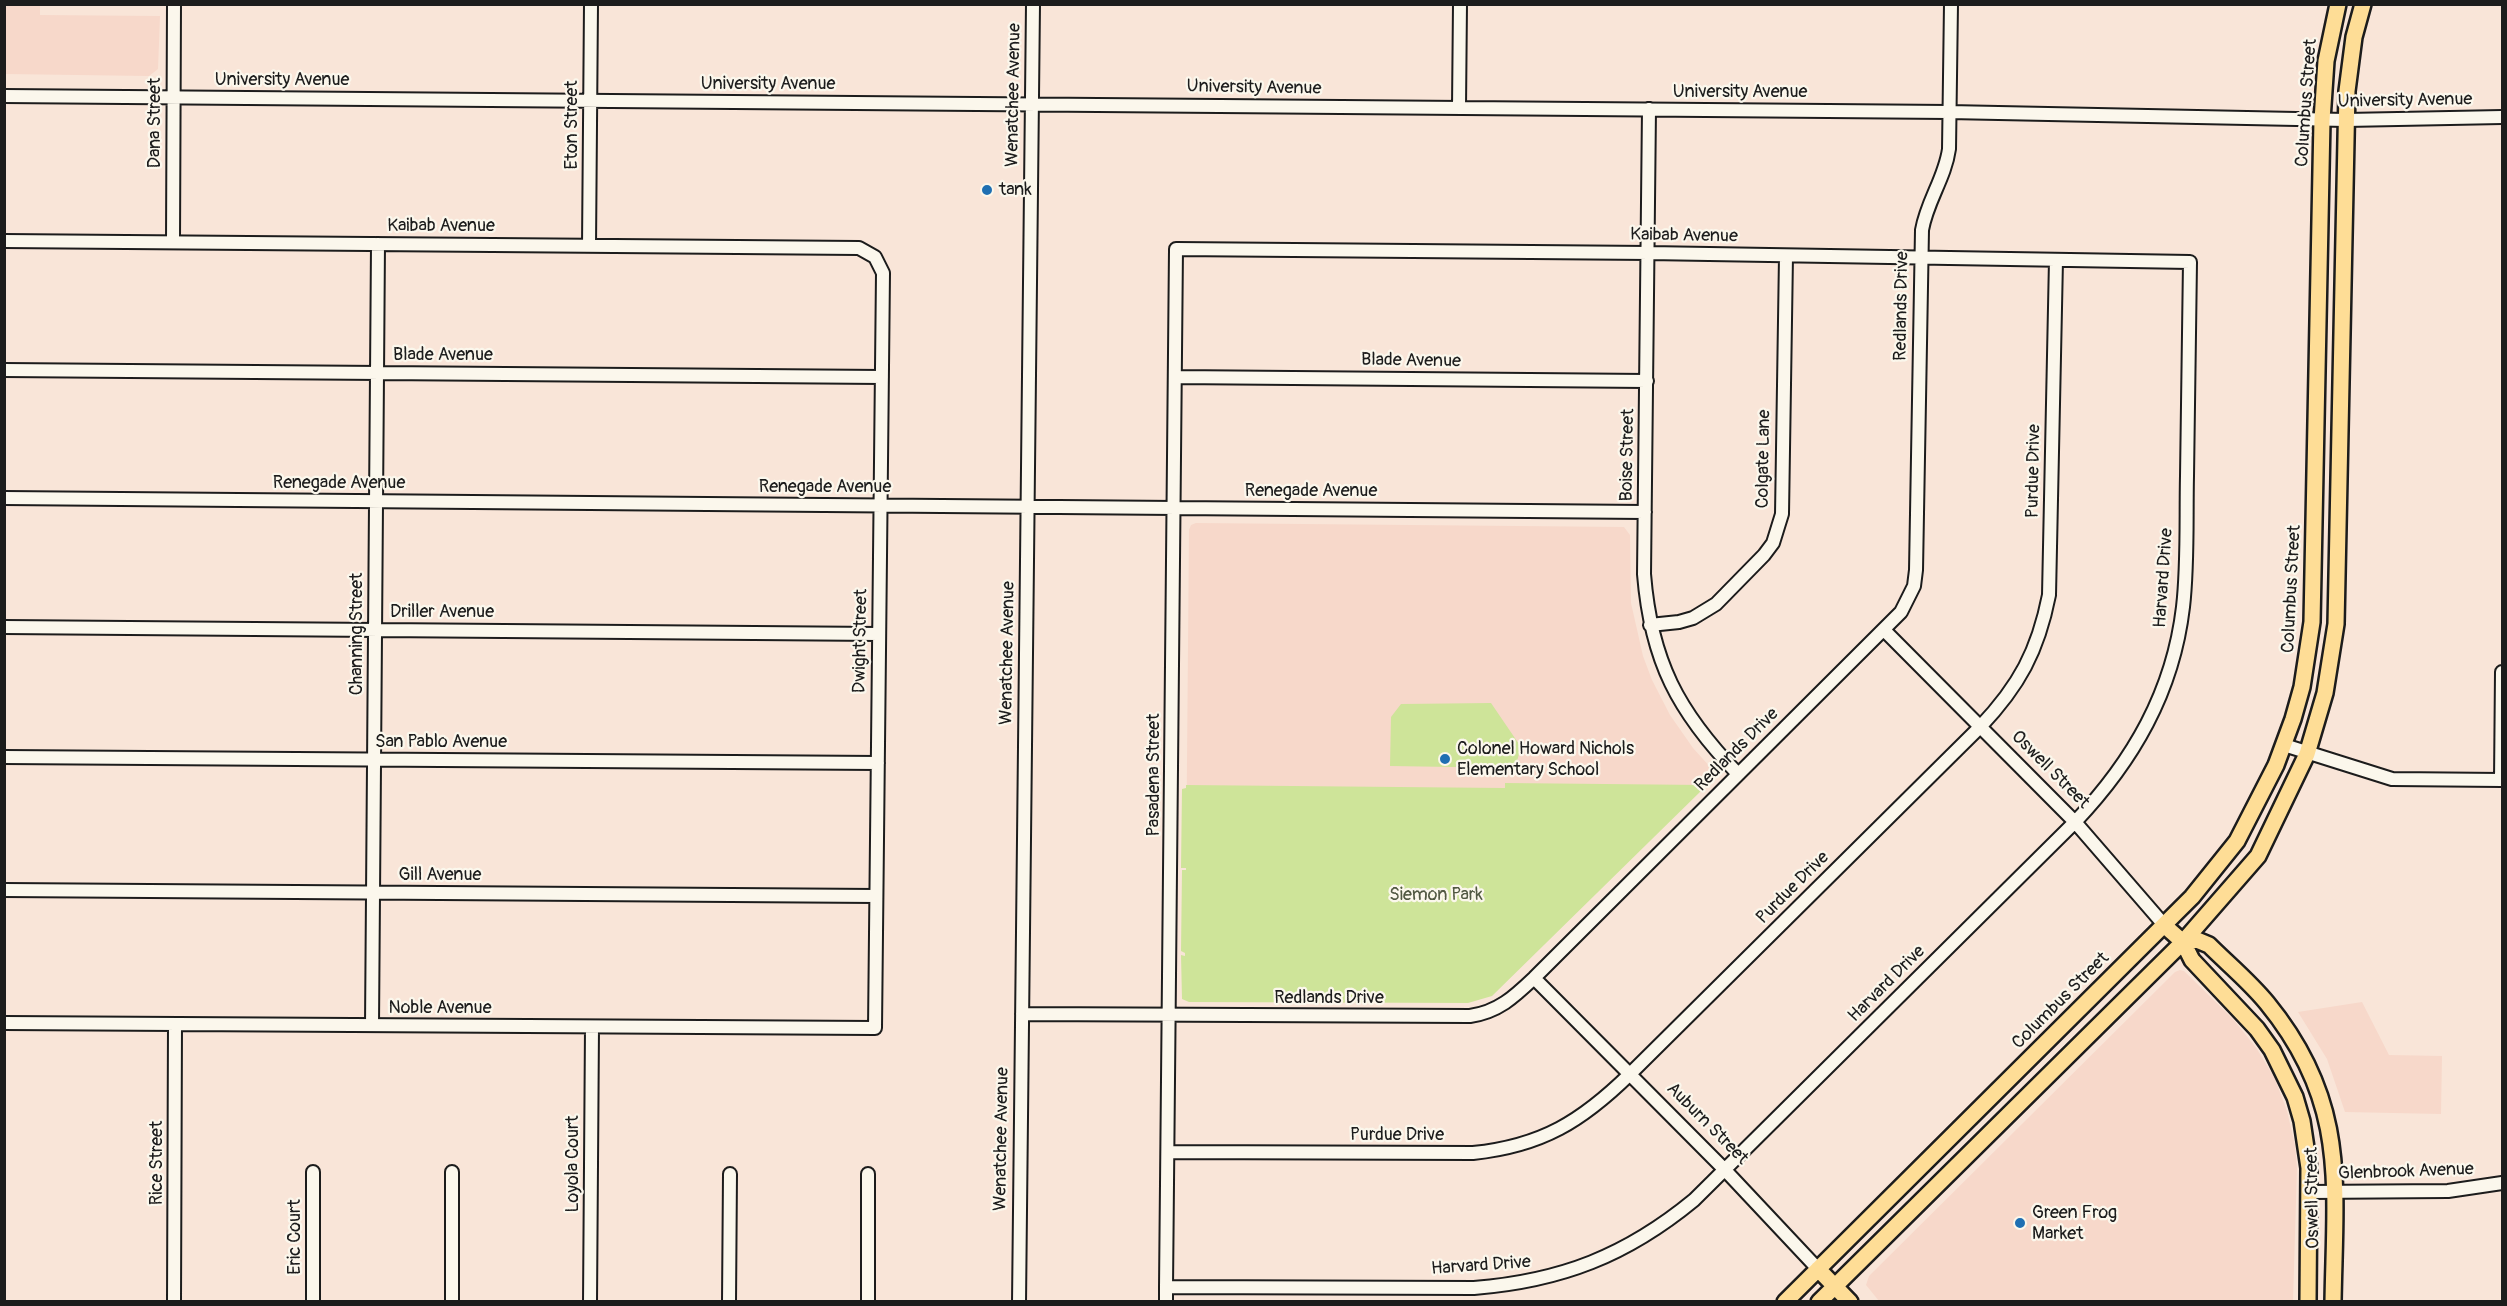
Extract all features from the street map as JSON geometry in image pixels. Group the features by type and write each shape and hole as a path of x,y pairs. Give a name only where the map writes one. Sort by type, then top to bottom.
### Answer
{"main road":[{"name":"Columbus Street","path":"1785,1302 2192,897 2237,841 2266,788 2284,745 2302,687 2313,606 2322,120 2326,61 2338,4"},
{"path":"1819,1302 2183,942 2258,856 2307,753 2325,693 2336,616 2346,120 2350,64 2363,4"},
{"name":"Oswell Street","path":"2164,926 2183,942 2192,960 2257,1029 2284,1073 2302,1121 2307,1147 2310,1192 2308,1302"},
{"name":"Oswell Street","path":"2183,942 2197,940 2209,945 2267,1003 2297,1046 2317,1085 2328,1118 2335,1164 2333,1302"},
{"name":"Auburn Street","path":"1818,1269 1850,1302"}],"street":[{"name":"Dana Street","path":"173,242 174,4"},
{"name":"Eton Street","path":"589,246 591,4"},
{"name":"Wenatchee Avenue","path":"1018,1302 1033,4"},
{"path":"1459,107 1460,4"},
{"name":"Redlands Drive","path":"1022,1014 1470,1016 1497,1009 1534,978 1884,630 1908,601 1914,586 1916,570 1921,258 1924,216 1947,164 1949,149 1951,4"},
{"name":"University Avenue","path":"4,96 1949,112 2322,120 2502,117"},
{"name":"Boise Street","path":"1649,109 1644,574 1650,625 1662,664 1682,706 1713,748 1738,774"},
{"name":"Kaibab Avenue","path":"4,241 859,248 874,257"},
{"name":"Channing Street","path":"372,1025 378,244"},
{"name":"Kaibab Avenue","path":"1176,249 1649,253 2190,262"},
{"name":"Pasadena Street","path":"1166,1302 1176,249"},
{"name":"Colgate Lane","path":"1650,625 1679,622 1706,612 1764,555 1779,528 1782,514 1786,256"},
{"name":"Dwight Street","path":"874,257 883,273 875,1028"},
{"name":"Purdue Drive","path":"1168,1152 1473,1153 1496,1151 1537,1140 1568,1125 1604,1100 1980,727 2001,705 2029,662 2044,621 2049,595 2055,260"},
{"name":"Harvard Drive","path":"1166,1287 1474,1288 1534,1281 1592,1264 1646,1236 1694,1200 2075,822 2118,773 2140,739 2162,694 2179,636 2185,582 2190,262"},
{"name":"Blade Avenue","path":"4,370 882,377"},
{"name":"Blade Avenue","path":"1175,377 1647,381"},
{"name":"Renegade Avenue","path":"4,498 1645,512"},
{"name":"Driller Avenue","path":"4,627 879,634"},
{"name":"Oswell Street","path":"1884,630 2075,822 2164,926"},
{"path":"2284,745 2392,779 2502,780 2502,672"},
{"name":"San Pablo Avenue","path":"4,758 878,763"},
{"name":"Gill Avenue","path":"4,890 876,896"},
{"name":"Auburn Street","path":"1534,978 1725,1170 1818,1269"},
{"name":"Noble Avenue","path":"4,1023 875,1028"},
{"name":"Rice Street","path":"174,1302 176,1024"},
{"name":"Loyola Court","path":"590,1302 592,1027"},
{"name":"Eric Court","path":"313,1302 314,1172"},
{"path":"452,1172 452,1302"},
{"path":"729,1302 730,1174"},
{"path":"868,1174 868,1302"},
{"name":"Glenbrook Avenue","path":"2310,1192 2448,1191 2502,1183"}],"shaded area":[{"path":"5,4 40,5 40,15 160,16 158,69 149,76 5,74"},
{"name":"Colonel Howard Nichols Elementary School","path":"1196,523 1624,527 1630,535 1631,603 1643,656 1652,680 1670,715 1693,748 1712,769 1712,778 1702,790 1185,993 1189,530 1191,525"},
{"path":"2184,971 2233,1019 2257,1049 2275,1079 2287,1111 2295,1145 2297,1168 2293,1301 1879,1301 1866,1285 1869,1276 2175,972"},
{"path":"2362,1002 2389,1055 2442,1056 2441,1114 2345,1112 2327,1059 2298,1012"}],"green space":[{"path":"1491,703 1521,747 1515,768 1390,766 1391,717 1401,704"},
{"name":"Siemon Park","path":"1505,783 1704,785 1699,789 1702,790 1492,996 1468,1003 1189,1002 1182,999 1181,955 1185,956 1185,953 1181,951 1182,870 1186,868 1181,868 1182,789 1186,788 1186,785 1505,788"}],"place":[{"name":"tank","path":"987,190"},
{"name":"Colonel Howard Nichols Elementary School","path":"1445,759"},
{"name":"Green Frog Market","path":"2020,1223"}]}
